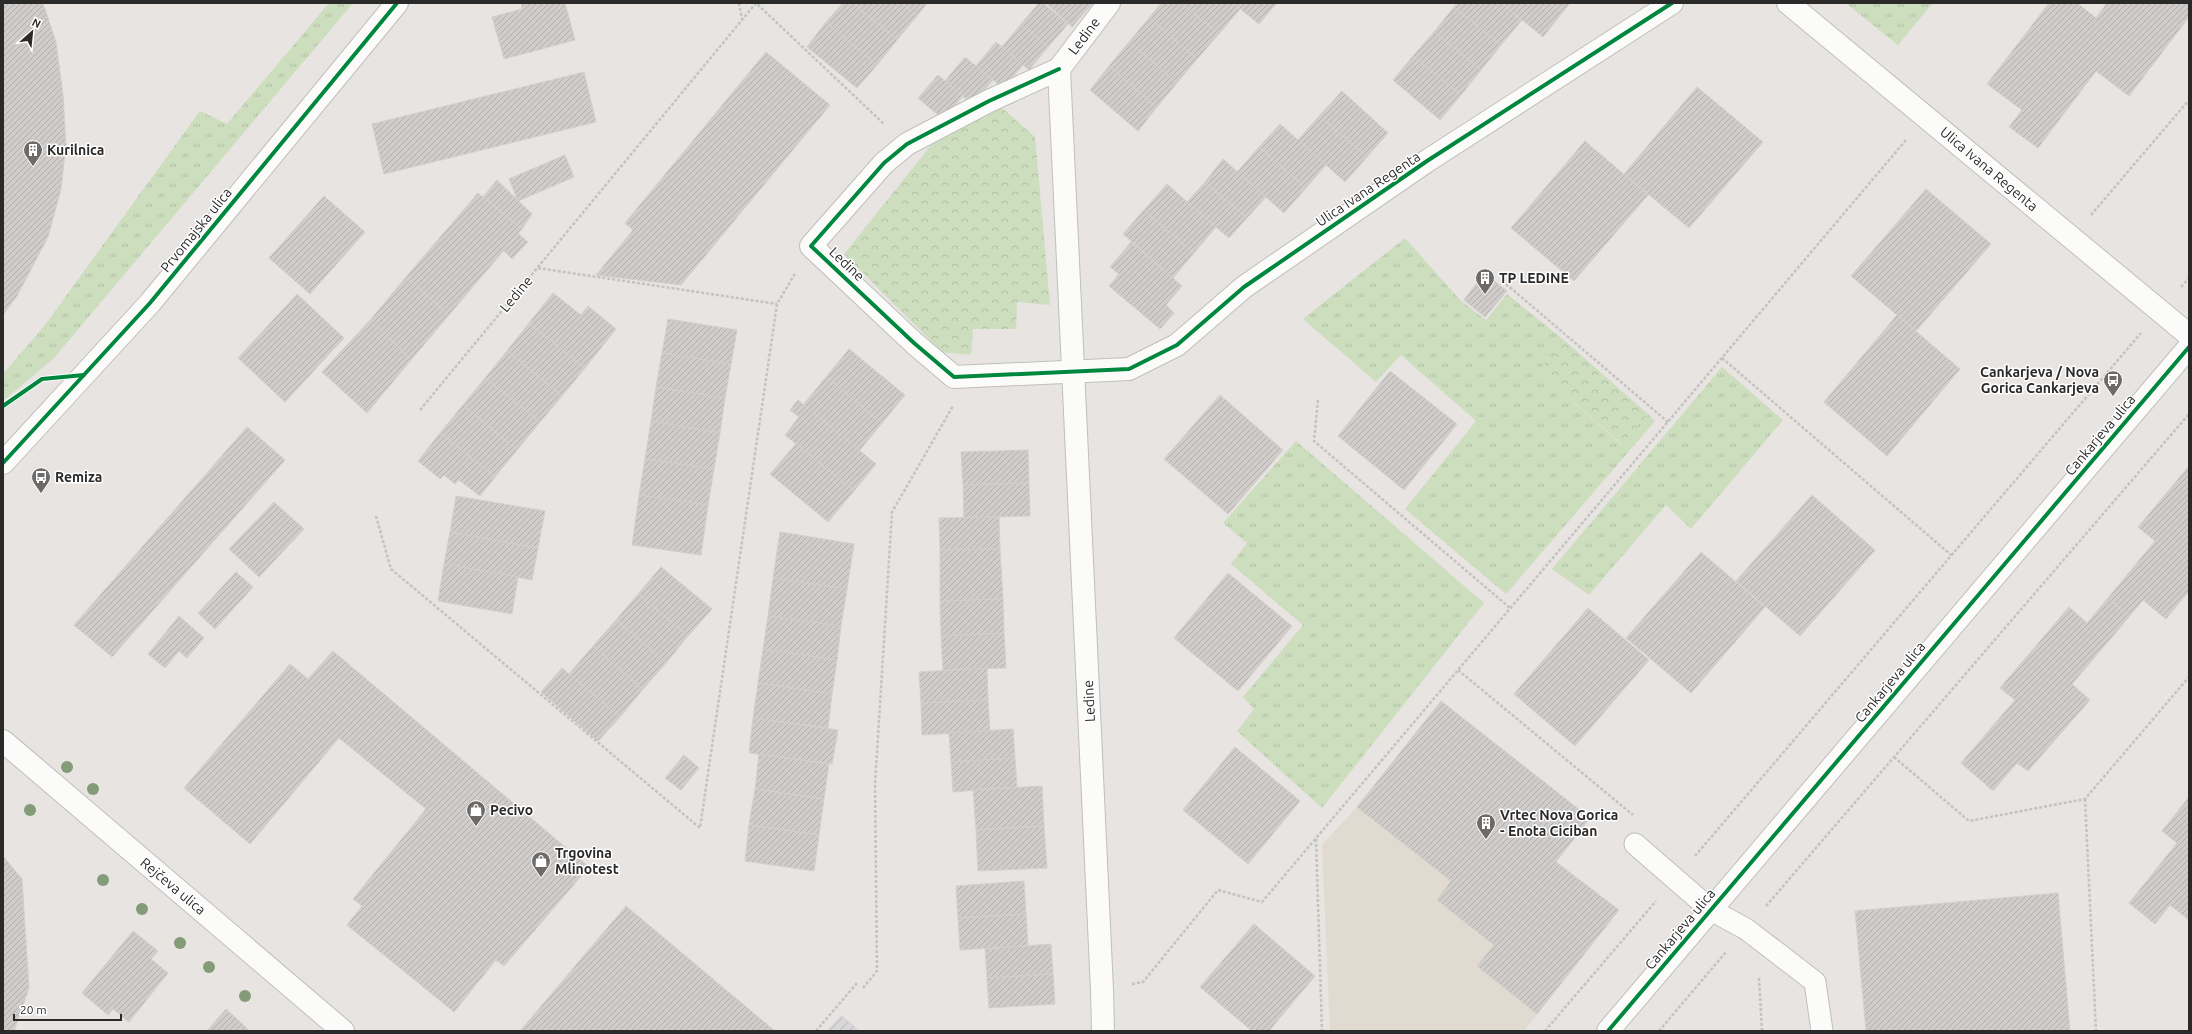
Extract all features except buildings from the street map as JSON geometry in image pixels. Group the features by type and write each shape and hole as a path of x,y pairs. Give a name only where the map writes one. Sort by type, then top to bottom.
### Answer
{"street":[{"name":"Prvomajska ulica","path":"3,463 150,303 397,3"},
{"name":"Ledine","path":"1074,372 954,377 914,343 812,246 884,163 907,144 983,105 1059,69 1109,3"},
{"name":"Ulica Ivana Regenta","path":"1074,372 1128,369 1177,345 1257,278 1428,161 1672,3"},
{"name":"Ulica Ivana Regenta","path":"1788,3 2189,335"},
{"name":"Ledine","path":"1059,69 1103,1031"},
{"name":"Cankarjeva ulica","path":"1608,1031 2189,347"},
{"name":"Rejčeva ulica","path":"3,741 343,1031"}],"lane":[{"path":"1635,844 1711,910"},
{"name":"Cankarjeva ulica","path":"1711,910 1746,929 1815,982 1822,1031"}],"path":[{"path":"740,3 743,20"},
{"path":"2071,238 2189,100"},
{"path":"1102,990 1143,982 1218,890 1262,902 1926,117"},
{"path":"376,516 391,569 700,828 777,304 812,246"},
{"path":"538,268 777,304"},
{"path":"2181,287 2189,278"},
{"path":"1506,284 1668,422"},
{"path":"1545,1031 2144,329"},
{"path":"1722,358 1951,556"},
{"path":"863,988 877,971 875,784 892,512 970,376"},
{"path":"1318,400 1314,441 1510,608"},
{"path":"1659,1031 2189,414"},
{"path":"1458,670 1636,818"},
{"path":"1894,757 1969,821 2085,799 2189,677"},
{"path":"2085,799 2096,1031"},
{"path":"1316,839 1322,1031"},
{"path":"1758,973 1762,1031"},
{"path":"816,1031 858,983"}],"shaded area":[{"path":"1441,701 1590,818 1556,862 1619,910 1524,1031 1330,1031 1322,845 1357,807"},
{"path":"841,1015 860,1031 827,1031"}],"green space":[{"path":"329,3 353,3 54,358 3,401 3,374 45,325 200,111 227,124"},
{"path":"1850,3 1933,3 1898,45 1848,5"},
{"path":"1001,107 1035,137 1050,305 1017,302 1016,329 973,329 971,355 942,352 844,254 932,144"},
{"path":"1405,238 1460,300 1486,320 1507,294 1565,341 1538,371 1621,444 1648,414 1655,421 1506,594 1405,509 1476,421 1401,355 1376,382 1303,319"},
{"path":"1565,341 1648,414 1622,444 1538,371"},
{"path":"1722,367 1783,420 1691,529 1666,505 1589,595 1552,569"},
{"path":"1296,441 1484,603 1322,808 1237,731 1254,709 1243,697 1303,625 1231,564 1247,543 1223,523"}],"cycle path":[{"path":"3,463 150,303 397,3"},
{"path":"1059,69 989,101 907,144 884,163 811,246 914,343 954,377 1129,369 1177,345 1244,287 1427,161 1672,3"},
{"path":"1608,1031 2189,347"},
{"path":"3,406 42,379 84,375"}],"place":[{"name":"Kurilnica","path":"33,167"},
{"name":"TP LEDINE","path":"1485,295"},
{"name":"Cankarjeva / Nova Gorica Cankarjeva","path":"2113,397"},
{"name":"Remiza","path":"41,494"},
{"name":"Pecivo","path":"476,827"},
{"name":"Vrtec Nova Gorica - Enota Ciciban","path":"1486,840"},
{"name":"Trgovina Mlinotest","path":"541,878"}]}
